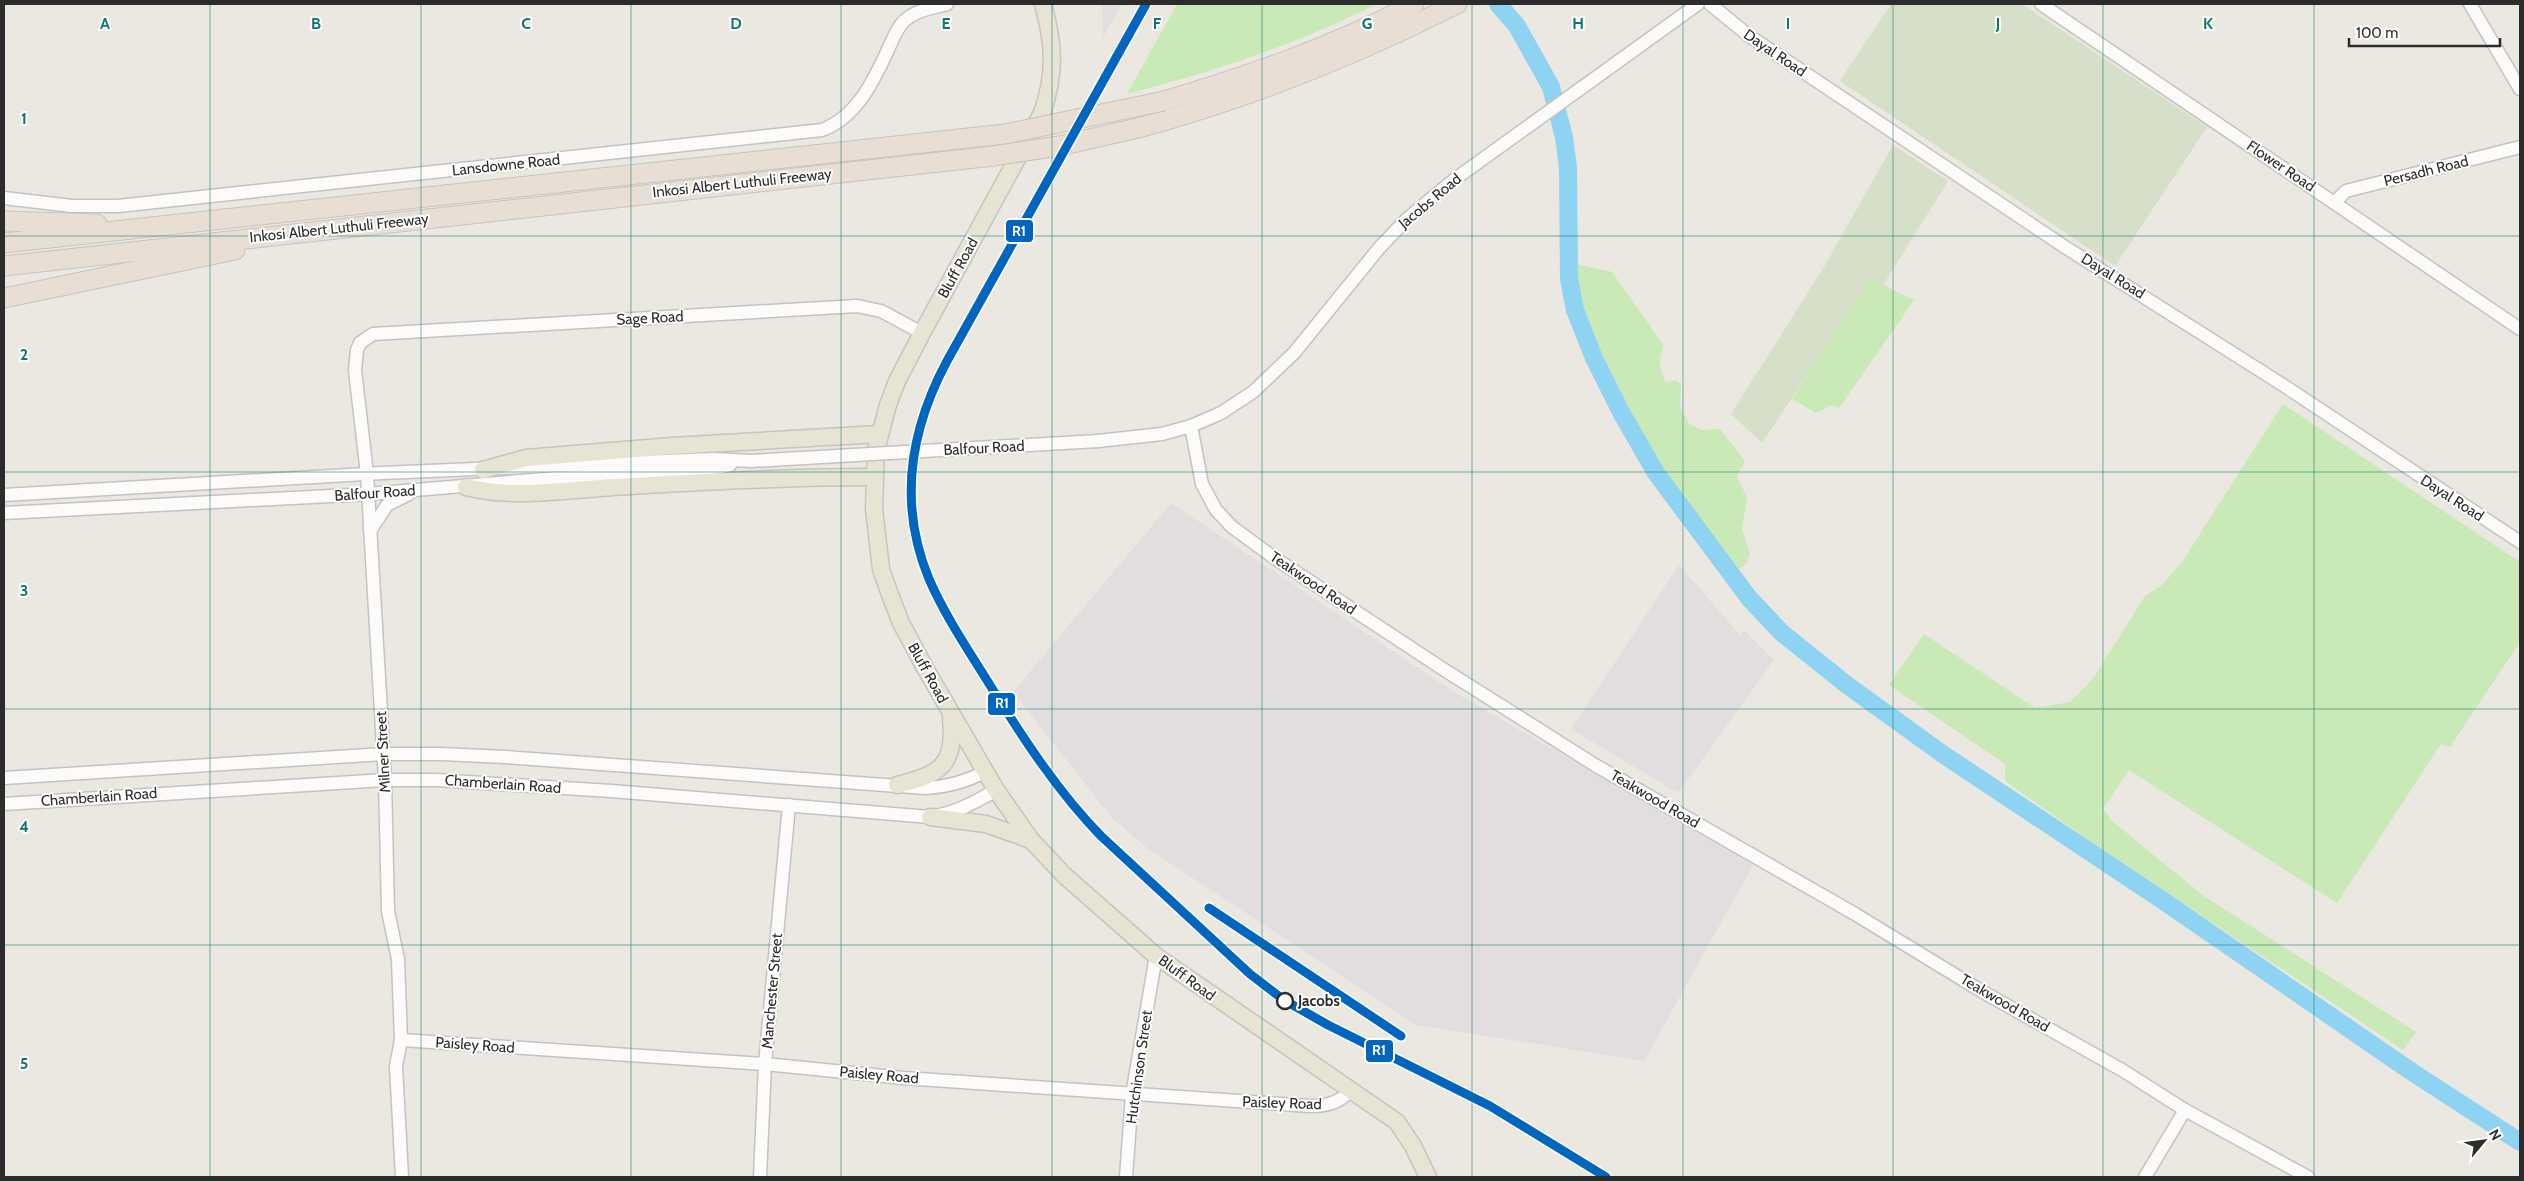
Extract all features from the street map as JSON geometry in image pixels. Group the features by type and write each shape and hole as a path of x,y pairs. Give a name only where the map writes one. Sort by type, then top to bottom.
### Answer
{"highway":[{"name":"Inkosi Albert Luthuli Freeway","path":"4,243 1006,134 1164,101 1282,64 1341,40 1414,4"},
{"name":"Inkosi Albert Luthuli Freeway","path":"4,266 338,227 993,156 1059,146 1138,128 1204,110 1325,66 1457,4"},
{"path":"4,221 150,228"},
{"path":"4,298 338,227"}],"main road":[{"name":"Bluff Road","path":"1043,4 1050,28 1053,72 1050,92 1042,114 897,380 879,434 874,477 877,539 886,584 901,623 950,711 996,790 1031,840 1064,875 1156,956 1396,1122 1413,1146 1428,1177"},
{"path":"483,470 526,458 672,446 879,434"},
{"path":"466,487 484,492 540,492 826,476 874,477"},
{"path":"898,785 931,776 942,766 951,751 953,739 950,711"},
{"path":"930,816 986,824 1031,840"}],"street":[{"name":"Lansdowne Road","path":"4,198 72,206 118,206 822,130 848,116 858,103 904,22 922,11 947,4"},
{"name":"Jacobs Road","path":"1192,426 1221,413 1268,380 1294,353 1397,228 1455,179 1698,4"},
{"name":"Dayal Road","path":"1710,4 1748,35 2065,247 2283,385 2520,542"},
{"name":"Flower Road","path":"2040,4 2520,329"},
{"path":"2470,4 2520,90"},
{"name":"Persadh Road","path":"2335,202 2346,191 2520,147"},
{"name":"Sage Road","path":"373,334 858,306 881,311 922,333"},
{"name":"Milner Street","path":"373,334 360,343 355,370 367,474 384,754 388,911 398,959 401,1040 396,1066 402,1177"},
{"name":"Balfour Road","path":"4,513 368,494 556,478 715,468 748,462 1098,441 1162,434 1192,426"},
{"name":"Teakwood Road","path":"1192,426 1202,484 1216,510 1232,528 1273,557 1557,741 1855,914 1983,992 2122,1070 2185,1110 2308,1177"},
{"name":"Balfour Road","path":"4,495 367,474 713,459 748,462"},
{"path":"154,486 155,505"},
{"path":"370,531 387,505 426,489"},
{"name":"Chamberlain Road","path":"4,778 384,754 505,756 943,787 966,782 985,772"},
{"name":"Chamberlain Road","path":"4,804 385,780 445,780 930,816 949,814 996,790"},
{"name":"Manchester Street","path":"760,1177 765,1064 789,805"},
{"name":"Hutchinson Street","path":"1126,1177 1132,1095 1156,956"},
{"name":"Paisley Road","path":"401,1040 765,1064 912,1078 1132,1095 1325,1106 1342,1100 1351,1090"},
{"path":"2145,1177 2185,1110"}],"shaded area":[{"path":"1102,4 1122,4 1103,37 1103,24"},
{"path":"1171,503 1454,692 1753,865 1644,1061 1416,1025 1147,848 1113,819 1013,692"},
{"path":"1679,565 1740,635 1744,630 1774,660 1678,793 1571,729"}],"green space":[{"path":"1177,4 1377,4 1316,32 1254,56 1127,94"},
{"path":"1891,4 2022,4 2207,127 2115,266 1840,81"},
{"path":"1893,145 1948,181 1883,285 1871,279 1762,443 1731,414 1824,267"},
{"path":"1576,264 1612,272 1664,346 1660,360 1662,373 1666,383 1675,380 1681,384 1680,407 1689,424 1702,430 1720,429 1745,461 1737,476 1747,498 1742,529 1750,554 1746,564 1739,569 1669,478 1631,412 1586,320 1578,292"},
{"path":"1871,279 1914,300 1839,408 1832,405 1816,413 1792,399"},
{"path":"2283,404 2520,562 2520,642 2450,747 2441,744 2337,903 2129,770 2103,809 2113,822 2204,896 2416,1032 2403,1050 2085,838 2005,781 2005,764 1889,685 1924,634 2035,708 2070,702 2092,680 2145,596 2162,585 2182,562"}],"waterway":[{"path":"1498,4 1517,26 1551,87 1564,137 1568,168 1569,279 1575,310 1594,358 1622,414 1656,473 1749,598 1782,633 1847,685 1944,755 2162,900 2412,1072 2520,1142"}],"transit line":[{"name":"R1","path":"1146,4 934,387 917,441 912,468 911,495 919,551 929,579 951,622 1005,709 1043,766 1071,802 1101,836 1250,974 1284,1000 1328,1025 1490,1106 1606,1177"},
{"name":"R1","path":"1209,908 1401,1036"}],"place":[{"name":"Jacobs","path":"1285,1001"}]}
